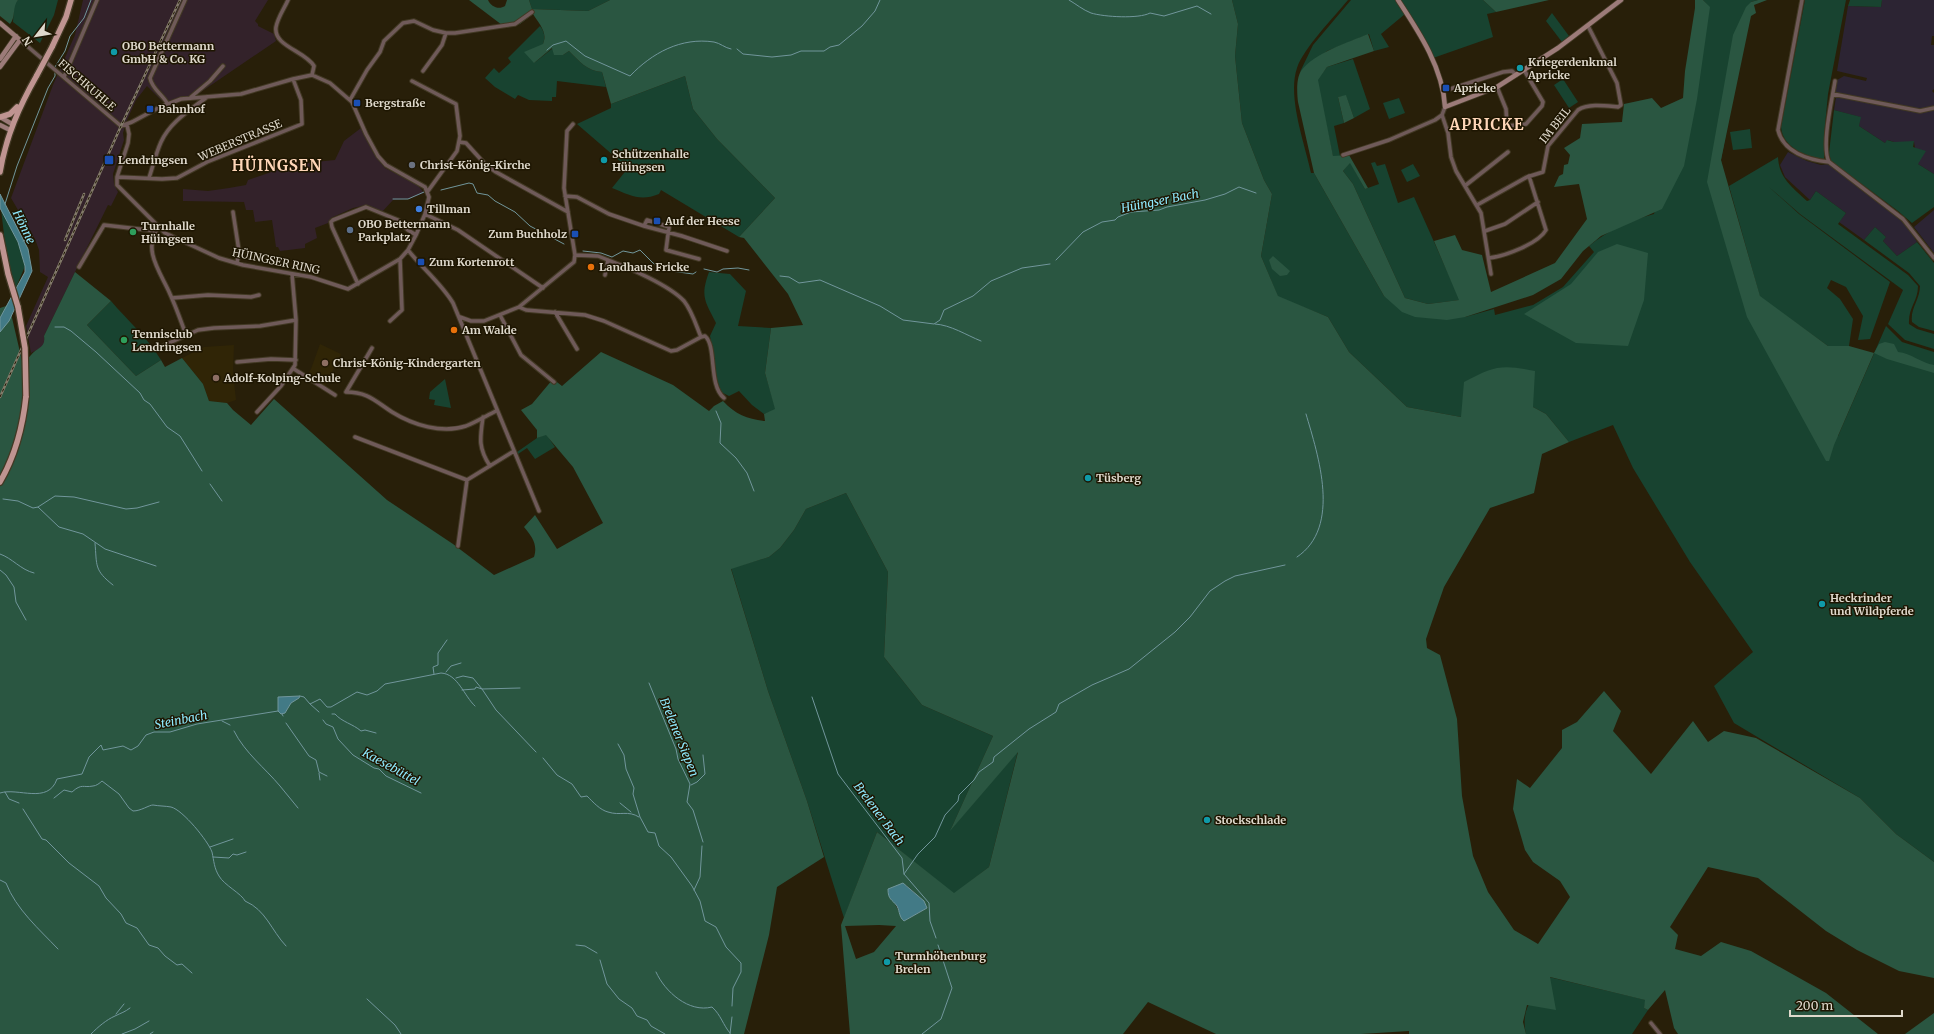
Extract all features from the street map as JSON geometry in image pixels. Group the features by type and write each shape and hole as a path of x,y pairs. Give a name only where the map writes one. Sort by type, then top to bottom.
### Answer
{"main road":[{"path":"0,172 3,154 12,124 36,75 52,47 66,16 71,0"},
{"path":"0,117 10,114 22,102"},
{"path":"0,235 8,274 22,324 27,366 25,410 17,442 0,482"}],"street":[{"path":"64,77 97,0"},
{"path":"167,104 164,97 151,84 150,78 185,0"},
{"path":"288,0 276,27 276,34 280,41 309,59 314,66 312,76"},
{"path":"1398,0 1416,28 1439,76 1444,91 1445,107 1442,116 1448,133 1451,157 1456,171 1477,204 1485,231 1491,274"},
{"path":"1445,107 1497,87 1588,26 1622,0"},
{"path":"1802,0 1778,130 1780,137 1787,147 1808,158 1829,162 1903,219 1934,258"},
{"path":"350,100 388,36 403,23 414,21 433,30 446,33 515,24 532,12"},
{"name":"FISCHKUHLE","path":"0,23 49,63 119,124 127,125"},
{"name":"IM BEIL","path":"1529,176 1543,172 1548,146 1578,110 1592,107 1618,107 1621,105 1617,83 1588,26"},
{"path":"423,71 442,45 446,33"},
{"path":"0,59 18,38"},
{"path":"0,67 18,38"},
{"path":"190,97 210,81 223,66"},
{"path":"1497,87 1506,109 1507,126 1526,124 1542,106 1543,102 1524,70"},
{"path":"1444,91 1503,72 1512,71 1516,75"},
{"path":"117,177 128,143 127,125 167,104 190,97 241,94 293,79 312,76 330,83 350,100 378,156 386,165 424,187 428,191 457,151 459,142 456,104 412,81"},
{"name":"WEBERSTRASSE","path":"117,177 162,179 177,178 207,162 302,124 301,100 293,79"},
{"path":"1829,162 1825,152 1828,121 1835,81"},
{"path":"1833,94 1920,111 1934,108"},
{"path":"149,178 160,143 167,131 180,118 207,96"},
{"path":"1343,155 1404,134 1442,116"},
{"path":"0,117 12,124"},
{"path":"460,317 478,321 500,316 518,307 572,264 575,255 566,196 565,148 567,131 573,124"},
{"path":"0,125 10,130"},
{"path":"459,142 466,143 485,164 496,172 568,212"},
{"path":"1466,185 1508,152"},
{"path":"1477,204 1529,176 1546,230 1535,240 1513,252 1488,258"},
{"name":"HÜINGSER RING","path":"117,177 118,185 124,193 157,229 171,237 237,263 320,279 343,289 348,289 358,284 400,259 408,250 425,214 429,197 428,191"},
{"path":"566,196 578,198 609,214 727,252"},
{"path":"1485,231 1505,224 1538,202"},
{"path":"358,284 334,233 331,225 333,220 366,207 398,220 408,230 416,235"},
{"path":"233,212 239,251 237,263"},
{"path":"425,214 458,230 543,288"},
{"path":"644,226 647,220 669,228 666,250 699,259"},
{"path":"80,267 104,225 157,229 152,245 152,254 156,267 172,298 186,335"},
{"path":"408,250 426,272 444,289 460,317 496,411 538,511"},
{"path":"575,255 598,256 673,292 683,301 690,311 701,337"},
{"path":"390,321 402,310 400,259"},
{"path":"605,275 608,260"},
{"path":"257,412 294,369 296,360 296,320 292,274"},
{"path":"172,298 208,295 251,297 259,295"},
{"path":"518,307 526,310 585,315 604,321 671,351 677,350 705,336 710,344 712,368 720,395 724,398"},
{"path":"555,312 577,349"},
{"path":"500,316 521,355 554,382"},
{"path":"156,349 198,330 260,326 296,320"},
{"path":"372,348 346,392 357,392 367,395 400,417 415,423 447,429 459,427 496,411"},
{"path":"237,362 271,359 296,360"},
{"path":"294,369 335,395"},
{"path":"483,417 480,444 490,466"},
{"path":"355,437 467,480"},
{"path":"467,480 514,451"},
{"path":"458,546 467,480"},
{"path":"1651,1022 1660,1034"}],"shaded area":[{"path":"83,0 268,0 255,21 258,26 274,34 276,41 198,94 163,102 147,86 136,100 127,120 123,133 124,140 113,174 114,184 118,192 111,206 108,205 75,272 44,336 45,342 42,347 31,353 26,326 48,277 40,272 39,250 35,239 11,198 53,85 75,35"},
{"path":"1882,0 1934,0 1934,36 1932,36 1931,45 1934,45 1934,89 1932,91 1934,93 1934,106 1931,108 1918,109 1835,93 1837,80 1844,76 1866,81 1867,78 1837,71 1848,6 1881,7"},
{"path":"1836,97 1922,112 1934,110 1934,174 1918,164 1914,142 1894,142 1888,140 1885,143 1859,126 1860,117 1834,110"},
{"path":"361,128 373,152 385,168 417,184 424,193 409,199 393,200 381,213 367,205 353,208 331,218 328,223 315,228 317,238 305,244 305,248 280,251 278,247 276,247 272,220 255,222 253,210 246,210 244,202 183,201 183,189 208,191 246,185 248,180 286,167 285,164 293,160 295,164 335,160 344,141"},
{"path":"1788,152 1807,161 1821,165 1829,164 1898,218 1908,227 1917,242 1897,256 1883,241 1886,237 1875,227 1864,240 1839,222 1846,213 1816,191 1810,200 1785,177 1780,165"},
{"path":"1934,210 1934,253 1914,227"},
{"name":"Christ-König-Kindergarten","path":"320,344 341,354 325,386 307,375 311,369"},
{"name":"Adolf-Kolping-Schule","path":"234,345 233,372 236,400 227,403 209,401 203,384 182,358 204,347"}],"green space":[{"path":"0,0 18,0 10,24 0,16"},
{"path":"18,0 58,0 54,15 40,43 13,22 14,4"},
{"path":"469,0 488,0 493,6 500,8 505,6 507,0 529,0 532,9 588,11 610,0 1232,0 1238,24 1235,56 1242,123 1264,180 1272,194 1261,256 1278,296 1328,317 1349,352 1407,407 1461,417 1464,382 1498,368 1506,367 1535,371 1533,407 1546,414 1569,442 1542,454 1534,493 1490,508 1444,587 1426,639 1427,648 1440,655 1457,719 1462,796 1473,856 1488,892 1514,930 1538,944 1570,897 1560,881 1533,862 1525,850 1513,809 1517,779 1530,788 1562,748 1562,730 1577,722 1604,691 1621,711 1613,731 1651,774 1693,721 1708,742 1724,731 1756,738 1860,798 1896,834 1934,862 1934,978 1899,971 1857,950 1826,931 1758,878 1708,867 1670,927 1678,935 1675,949 1701,956 1721,942 1751,951 1826,993 1878,1034 1678,1034 1674,1028 1665,990 1648,1010 1644,1008 1645,1000 1550,977 1556,1010 1527,1005 1523,1022 1526,1034 1409,1034 1409,1031 1361,1034 1216,1034 1148,1002 1123,1034 850,1034 841,925 877,832 954,893 989,867 1018,752 950,831 993,736 922,705 884,657 888,572 846,493 806,509 794,530 780,548 769,557 731,569 768,691 807,801 824,857 777,887 769,935 744,1034 0,1034 0,308 9,305 23,365 33,352 44,343 44,336 75,272 111,301 87,325 136,376 161,360 165,367 182,358 203,384 209,401 227,403 251,425 274,399 387,500 453,544 494,575 534,557 535,544 532,537 524,527 535,515 557,549 603,523 573,467 546,435 537,438 537,430 521,410 532,404 553,379 562,386 601,352 673,385 709,411 723,401 742,416 765,421 764,414 775,409 765,373 771,328 803,325 788,294 744,238 739,237 775,198 717,139 693,109 685,76 611,104 602,72 588,68 569,51 563,55 554,55 552,48 534,63 524,52 543,44 544,40 544,32 533,14 520,24 506,28","holes":["906,885 924,901 927,908 904,921 895,904","845,926 896,926 874,952 856,959"]},
{"path":"529,0 610,0 588,11 532,9"},
{"path":"1232,0 1348,0 1320,33 1300,60 1294,80 1295,106 1311,173 1314,173 1384,296 1465,317 1494,309 1495,315 1533,305 1563,287 1594,252 1589,246 1620,227 1637,219 1654,214 1709,7 1703,0 1758,0 1751,2 1721,160 1735,263 1838,436 1886,326 1902,342 1934,352 1934,862 1896,834 1860,798 1734,723 1714,686 1753,652 1690,562 1633,468 1613,425 1569,442 1546,414 1533,407 1461,417 1407,407 1349,352 1328,317 1278,297 1261,256 1272,194 1264,180 1242,123 1235,56 1238,24"},
{"path":"1351,0 1396,0 1405,14 1381,34 1389,47 1374,51 1369,34 1327,51 1300,72 1313,45"},
{"path":"1399,0 1483,0 1496,12 1487,14 1493,37 1433,58"},
{"path":"1483,0 1549,0 1496,12"},
{"path":"1695,0 1703,0 1710,7 1697,99 1684,166 1662,209 1601,236 1583,251 1561,279 1533,295 1465,317 1447,320 1415,317 1402,312 1384,296 1314,173 1297,94 1299,74 1307,65 1323,53 1368,34 1374,51 1327,67 1318,80 1333,156 1349,155 1368,188 1365,189 1350,163 1343,171 1353,184 1405,298 1428,304 1459,300 1434,241 1455,235 1462,250 1482,255 1491,292 1555,263 1587,219 1579,184 1554,187 1559,176 1563,174 1564,165 1568,164 1570,155 1564,148 1580,138 1582,124 1622,122 1624,104 1652,98 1661,108 1683,98 1685,71"},
{"path":"1767,0 1754,5 1756,13 1751,16 1721,160 1760,296 1828,346 1849,346 1874,353 1834,445 1829,461 1826,461 1747,317 1707,182 1733,35 1746,7 1751,2"},
{"path":"1805,0 1846,0 1828,94 1824,136 1824,159 1810,156 1790,146 1781,127"},
{"path":"1850,0 1882,0 1881,7 1848,6"},
{"path":"1552,13 1569,36 1562,42 1546,21"},
{"path":"540,26 543,31 544,40 534,63 553,48 563,55 569,51 588,68 602,72 606,87 557,81 556,97 552,97 552,101 529,100 518,95 515,99 495,87 485,78 494,68 499,73 511,62 508,58"},
{"path":"1353,59 1370,109 1354,118 1346,96 1338,97 1344,123 1334,126 1340,156 1333,157 1317,80 1327,67"},
{"path":"685,76 693,109 717,139 775,198 739,237 661,190 659,194 652,196 635,197 612,188 628,168 577,124 611,108 611,104"},
{"path":"1563,79 1578,102 1569,108 1554,85"},
{"path":"1346,95 1354,118 1344,123 1338,97"},
{"path":"1399,98 1405,113 1389,119 1383,103"},
{"path":"1834,110 1861,117 1859,126 1885,143 1887,140 1894,142 1914,141 1913,147 1926,151 1918,164 1934,174 1934,207 1912,223 1831,161 1829,153"},
{"path":"1750,129 1752,148 1733,150 1730,132"},
{"path":"1778,157 1781,171 1787,182 1796,191 1807,201 1810,200 1816,191 1846,213 1838,224 1908,275 1918,286 1918,292 1910,313 1909,324 1917,329 1934,334 1934,349 1905,340 1888,324 1903,290 1800,214 1769,187 1799,214 1890,282 1870,339 1858,340 1863,316 1846,287 1831,280 1827,288 1840,299 1853,319 1849,346 1828,346 1760,297 1729,186"},
{"path":"1350,162 1365,189 1379,184 1371,163 1375,162 1377,166 1385,164 1398,203 1414,197 1460,300 1428,304 1405,298 1353,184 1343,171"},
{"path":"1413,164 1420,176 1407,182 1401,170"},
{"path":"1,209 18,242 25,266 15,290 6,252"},
{"path":"1875,227 1886,237 1883,241 1897,256 1917,242 1934,263 1934,331 1919,327 1912,322 1912,313 1920,291 1920,286 1909,273 1864,240"},
{"path":"1617,244 1648,253 1644,300 1628,346 1576,343 1524,314 1571,284 1598,252"},
{"path":"1273,256 1290,271 1287,275 1280,276 1272,269 1269,260"},
{"path":"709,272 730,274 746,291 738,326 771,328 765,373 776,410 764,414 752,405 739,391 729,396 721,392 713,367 713,351 710,336 716,323 705,299 704,293"},
{"name":"Tennisclub Lendringsen","path":"111,301 144,337 161,360 136,376 87,325"},
{"path":"1885,342 1894,344 1898,352 1934,365 1934,373 1887,359 1874,353 1879,344"},
{"path":"445,379 451,408 434,405 435,400 429,399 430,392"},
{"path":"546,434 555,447 535,459 527,448 518,454 517,452 537,438"},
{"path":"846,493 888,572 884,657 922,705 993,736 951,829 1018,751 989,867 954,894 877,832 844,918 807,801 768,691 731,568 769,557 780,548 794,530 806,509"},
{"path":"1549,977 1646,1000 1644,1008 1648,1010 1632,1034 1526,1034 1525,1017 1527,1009"},
{"path":"1934,1013 1934,1034 1905,1034"}],"water":[{"path":"0,194 28,249 32,271 9,321 0,332 0,318 25,272 25,266 18,242 0,208"},
{"path":"300,696 291,703 285,713 281,714 278,711 278,697"},
{"path":"903,883 924,901 927,908 904,921 900,916 897,906 888,893 888,889"}],"waterway":[{"path":"55,67 65,51 70,36 84,18 91,0"},
{"path":"737,49 743,54 772,57 791,55 801,51 824,51 830,47 839,45 862,26 875,11 880,0"},
{"path":"1069,0 1088,12 1104,16 1130,17 1150,13 1164,16 1197,6 1211,14"},
{"path":"547,50 553,45 566,41 585,56 630,76 648,60 668,48 679,44 702,41 714,42 731,49"},
{"path":"5,204 17,166 48,88 55,76 55,70"},
{"name":"Hüingser Bach","path":"441,190 469,183 473,184 477,193 488,195 495,201 515,212 530,226 564,244"},
{"name":"Hüingser Bach","path":"1056,260 1083,232 1102,222 1115,220 1118,217 1131,212 1159,210 1167,207 1205,200 1225,194 1239,187 1256,193"},
{"name":"Hüingser Bach","path":"393,199 408,199 424,192"},
{"name":"Hüingser Bach","path":"23,241 32,237"},
{"name":"Hüingser Bach","path":"583,251 601,253 612,257 623,251 633,253 640,250 653,263 664,270 693,274 696,272"},
{"name":"Hüingser Bach","path":"780,276 789,277 799,283 820,280 880,306 903,320 934,324 940,320 944,310 973,296 991,281 1022,268 1050,264"},
{"name":"Hüingser Bach","path":"704,269 717,272 723,269 738,268 749,270"},
{"name":"Hüingser Bach","path":"935,324 953,328 981,341"},
{"path":"55,327 64,327 71,331 140,393 144,400 150,404 167,427 180,436 202,471"},
{"path":"716,411 721,423 720,443 736,458 747,473 754,491"},
{"path":"1297,557 1311,544 1319,528 1323,509 1323,490 1320,469 1306,414"},
{"path":"210,484 222,501"},
{"path":"38,507 55,496 74,497 126,509 137,508 159,502"},
{"path":"3,499 18,501 33,508 38,507 59,527 83,534 105,549 156,566"},
{"path":"95,543 99,571 113,585"},
{"path":"0,554 34,573"},
{"path":"904,874 918,854 935,837 945,815 958,801 959,795 974,780 979,772 993,762 994,757 1029,729 1056,712 1059,704 1092,685 1129,669 1175,632 1190,617 1210,591 1225,581 1235,576 1285,565"},
{"path":"0,570 6,575 14,587 16,602 26,620"},
{"path":"434,674 433,667 438,665 438,653 447,640"},
{"path":"446,672 451,666 461,663"},
{"name":"Steinbach","path":"300,696 304,697 310,704 320,699 327,707 331,707 357,692 367,695 377,691 385,684 441,673 452,677 475,706"},
{"path":"456,678 463,676 473,678 496,710 536,752"},
{"name":"Brelener Siepen","path":"649,683 676,749 678,759 690,784 687,802 693,810 703,842"},
{"path":"462,690 475,689 476,687 482,689 520,688"},
{"name":"Brelener Bach","path":"812,697 838,774 902,858 904,874 929,903 930,921 936,938"},
{"name":"Kaesebüttel","path":"310,704 319,712"},
{"name":"Steinbach","path":"0,793 15,792 32,794 47,791 53,787 57,779 82,774 89,757 101,745 103,750 123,746 131,750 138,746 146,735 154,732 170,732 197,724 278,711"},
{"path":"332,714 335,714 361,731 365,730 376,733"},
{"name":"Kaesebüttel","path":"323,720 326,724 333,727 338,739 353,755 374,768 379,769 386,776 421,793"},
{"name":"Steinbach","path":"222,721 230,725"},
{"path":"286,723 309,756 316,760 319,772 327,776"},
{"path":"234,731 249,753 274,779 298,808"},
{"name":"Brelener Siepen","path":"618,744 624,755 626,769 634,788 633,794 640,817 648,832 655,833 659,846 671,857 692,886 700,901 705,921 716,927 726,947 741,963 741,972 733,988 732,1006"},
{"path":"691,785 697,782 705,774 703,755"},
{"path":"543,758 557,775 572,784 581,797 587,796 602,810 612,813 631,814 639,817"},
{"path":"319,773 320,780"},
{"path":"54,798 64,790 72,792 80,787 94,786 102,781 119,794 133,811 153,805 176,809 194,826 210,847 216,870 221,879 263,915 286,946"},
{"path":"5,792 9,799 19,803"},
{"path":"620,803 631,812"},
{"path":"23,809 42,839 46,840 69,863 99,886 106,898 121,914 126,923 137,928 149,945 158,948 165,956 177,965 182,964 192,973"},
{"path":"210,847 233,839"},
{"name":"Brelener Siepen","path":"694,890 700,877 702,846"},
{"path":"213,857 229,858 233,854 237,855 246,852"},
{"path":"0,880 6,883 22,910 58,949"},
{"path":"576,945 585,946 597,953"},
{"name":"Brelener Bach","path":"922,1034 941,1019 952,988 938,945"},
{"path":"600,960 607,984 619,999 632,1008 637,1016 647,1020 651,1026 665,1034"},
{"path":"656,972 665,987 679,999 695,1007 712,1007 718,1013 730,1033"},
{"path":"367,999 395,1025 401,1034"},
{"path":"116,1014 124,1004"},
{"path":"91,1034 99,1026 130,1008"},
{"name":"Brelener Siepen","path":"730,1034 732,1017"},
{"path":"122,1034 149,1021"}],"railway":[{"path":"0,397 121,126 180,0"},
{"path":"65,240 84,194"}],"place":[{"name":"OBO Bettermann GmbH & Co. KG","path":"114,52"},
{"name":"Kriegerdenkmal Apricke","path":"1520,68"},
{"name":"Apricke","path":"1446,88"},
{"name":"Bergstraße","path":"357,103"},
{"name":"Bahnhof","path":"150,109"},
{"name":"Lendringsen","path":"109,160"},
{"name":"Schützenhalle Hüingsen","path":"604,160"},
{"name":"Christ-König-Kirche","path":"412,165"},
{"name":"Tillman","path":"419,209"},
{"name":"Auf der Heese","path":"657,221"},
{"name":"OBO Bettermann Parkplatz","path":"350,230"},
{"name":"Turnhalle Hüingsen","path":"133,232"},
{"name":"Zum Buchholz","path":"575,234"},
{"name":"Zum Kortenrott","path":"421,262"},
{"name":"Landhaus Fricke","path":"591,267"},
{"name":"Am Walde","path":"454,330"},
{"name":"Tennisclub Lendringsen","path":"124,340"},
{"name":"Christ-König-Kindergarten","path":"325,363"},
{"name":"Adolf-Kolping-Schule","path":"216,378"},
{"name":"Tüsberg","path":"1088,478"},
{"name":"Heckrinder und Wildpferde","path":"1822,604"},
{"name":"Stockschlade","path":"1207,820"},
{"name":"Turmhöhenburg Brelen","path":"887,962"}],"district":[{"name":"APRICKE","path":"1487,125"},
{"name":"HÜINGSEN","path":"277,166"}],"water label":[{"name":"Hönne","path":"24,227"}]}
